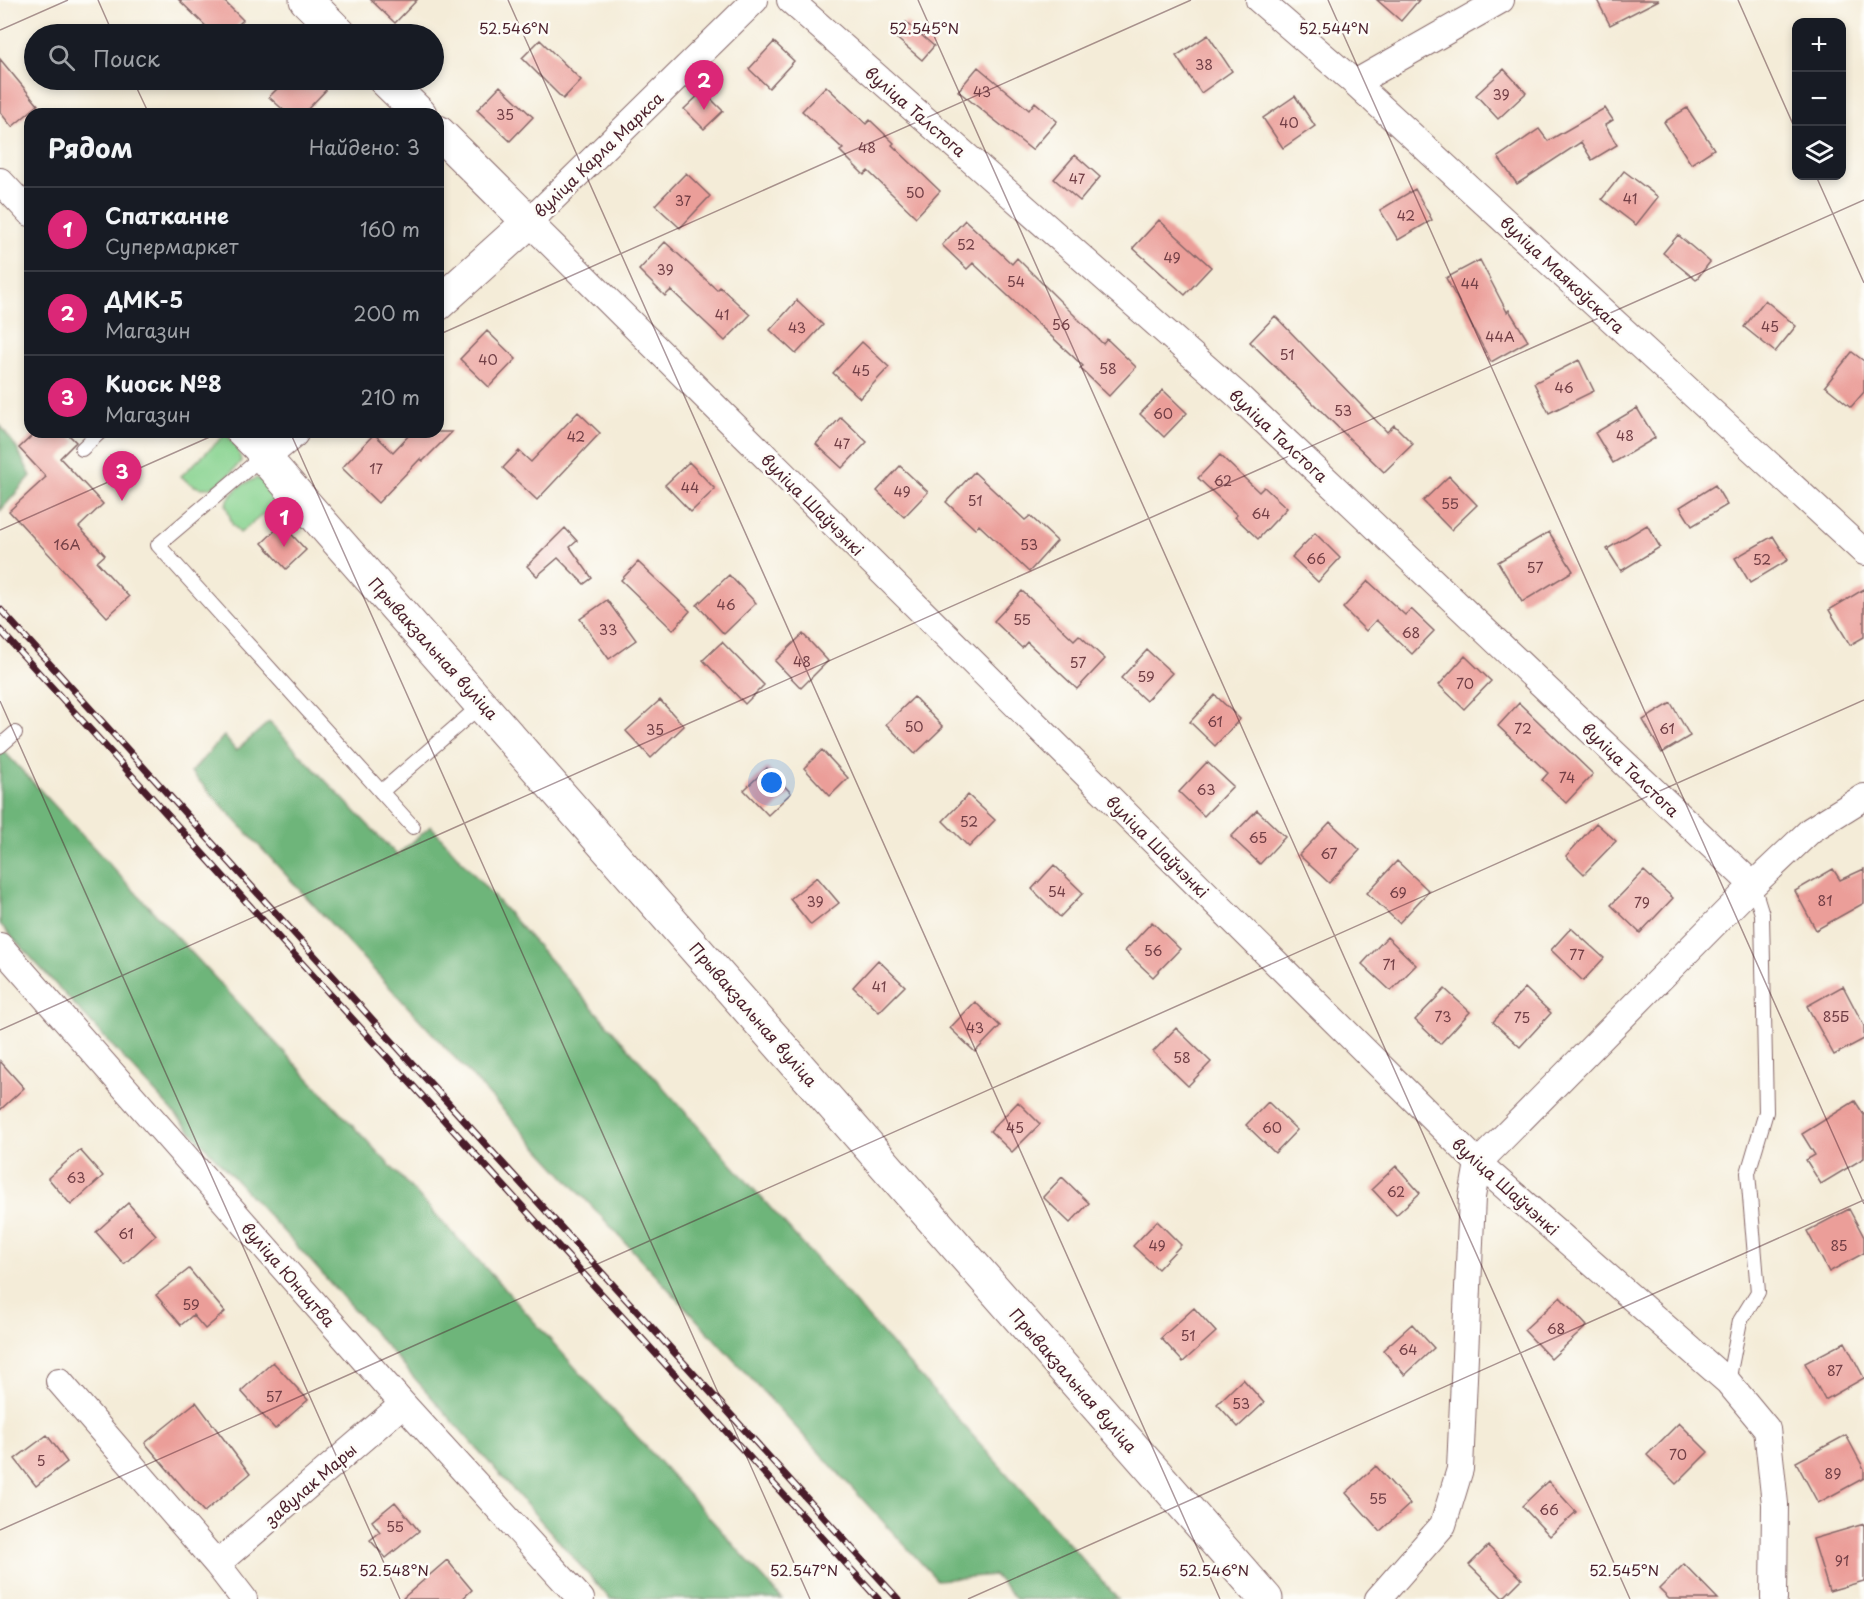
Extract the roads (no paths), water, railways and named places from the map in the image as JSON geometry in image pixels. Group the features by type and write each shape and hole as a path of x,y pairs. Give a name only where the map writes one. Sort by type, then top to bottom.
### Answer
{"street":[{"path":"306,0 330,24"},
{"name":"вуліца Карла Маркса","path":"444,299 529,222 755,0"},
{"name":"вуліца Талстога","path":"790,0 1236,394 1753,885"},
{"name":"вуліца Маякоўскага","path":"1259,0 1355,83 1864,552"},
{"path":"1355,83 1502,0"},
{"path":"395,90 414,108"},
{"name":"вуліца Шаўчэнкі","path":"444,138 1478,1163 1728,1382 1767,1429 1775,1504 1774,1599"},
{"path":"0,181 24,207"},
{"name":"Прывакзальная вуліца","path":"245,438 483,704 1266,1599"},
{"path":"263,456 285,438"},
{"path":"1378,1599 1443,1525 1460,1470 1472,1197 1478,1163 1753,885 1811,830 1864,796"},
{"name":"вуліца Юнацтва","path":"1,949 403,1404 581,1599"},
{"path":"59,1381 217,1564 244,1599"},
{"name":"завулак Мары","path":"217,1564 403,1404"}],"lane":[{"path":"82,448 93,438"},
{"path":"263,456 158,545 413,827"},
{"path":"381,792 483,704"},
{"path":"0,746 15,734"},
{"path":"1728,1382 1740,1321 1758,1292 1748,1173 1766,1112 1762,914 1753,885"}],"railway":[{"path":"0,609 898,1599"},
{"path":"0,630 878,1599"}],"place":[{"name":"ДМК-5","path":"704,110"},
{"name":"Киоск №8","path":"122,501"},
{"name":"Спатканне","path":"284,547"}]}
